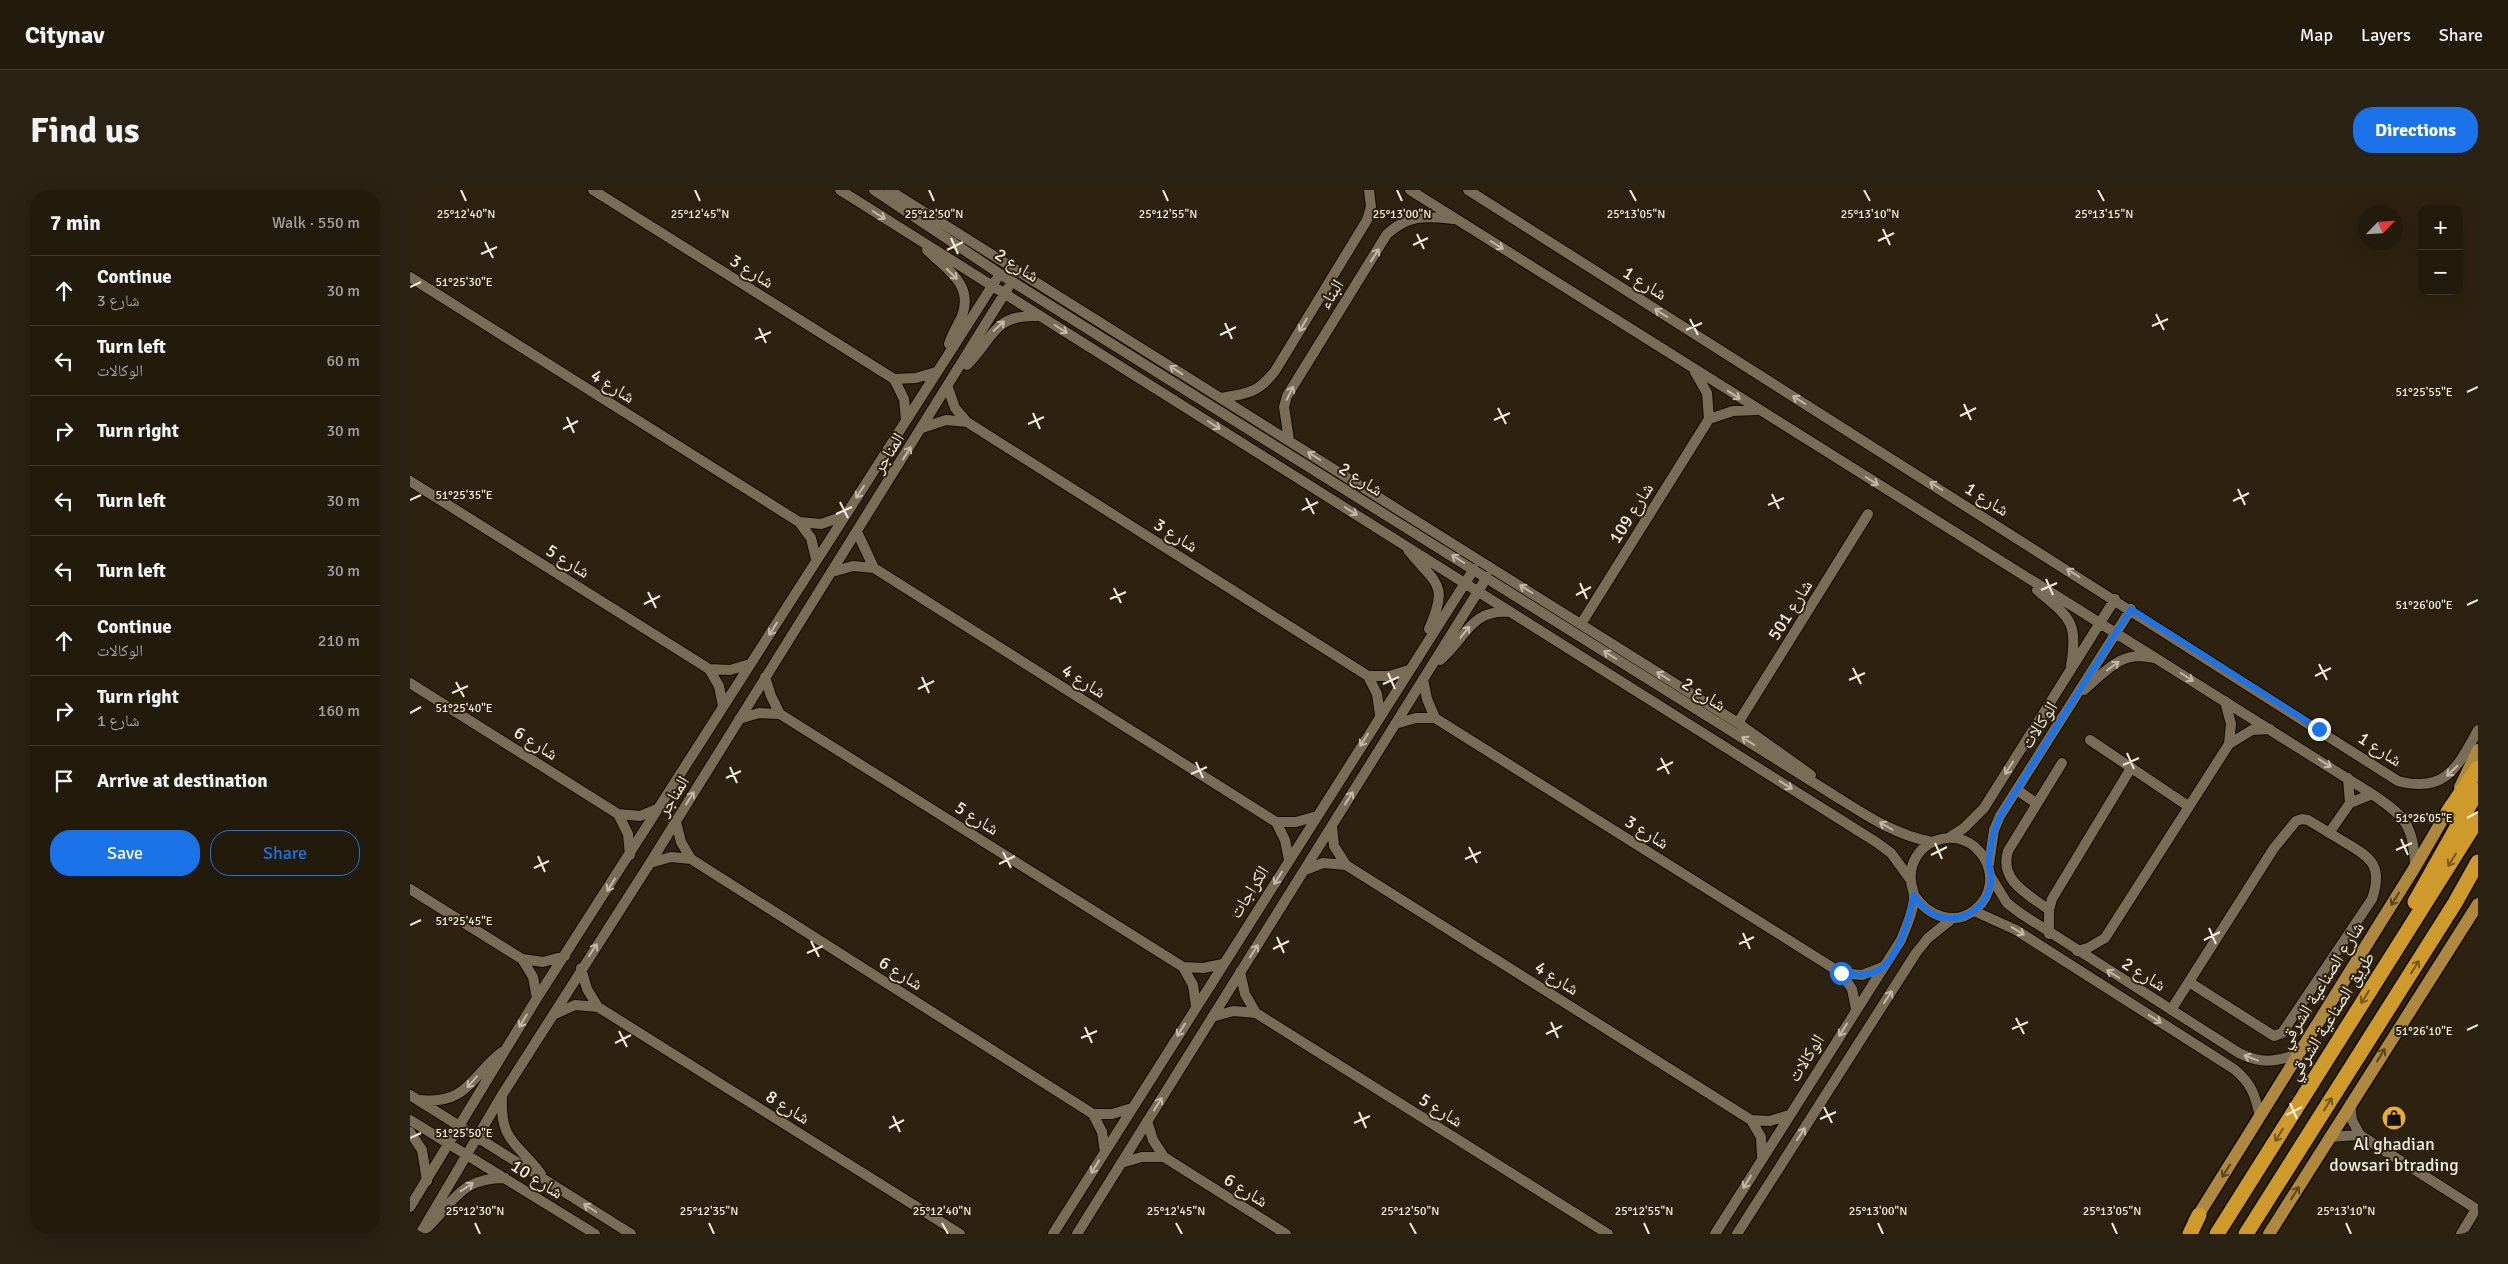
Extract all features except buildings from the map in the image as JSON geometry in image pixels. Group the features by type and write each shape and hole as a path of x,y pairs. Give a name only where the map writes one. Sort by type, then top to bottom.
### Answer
{"highway":[{"path":"2448,812 2478,768"},
{"path":"2398,942 2428,877 2478,790"},
{"name":"طريق الصناعية الشرقي","path":"2217,1234 2398,942 2478,819"},
{"path":"2246,1234 2455,903 2478,862"},
{"path":"2455,903 2478,873"},
{"path":"2190,1234 2199,1215"}],"main road":[{"name":"شارع الصناعية الشرقي","path":"2185,1234 2199,1215 2415,868 2448,812 2478,750"},
{"path":"2269,1234 2478,904"}],"street":[{"name":"شارع 3","path":"593,190 894,379"},
{"name":"شارع 2","path":"840,190 1876,842 1891,853 1910,879"},
{"name":"شارع 2","path":"874,190 1012,282 1832,794 1888,828 1903,835 1932,842"},
{"name":"شارع 2","path":"889,190 1738,723 1806,770 1832,794"},
{"name":"البناء","path":"1220,398 1255,390 1265,385 1367,220 1371,207 1369,190"},
{"path":"1410,190 1758,410 2116,634 2161,660 2396,810 2409,826 2414,838 2415,868"},
{"name":"شارع 1","path":"1468,190 2131,609 2398,781 2427,784 2445,778 2458,764 2478,730"},
{"name":"البناء","path":"1289,440 1284,407 1287,396 1387,234 1399,224 1420,217 1456,219"},
{"name":"شارع 2","path":"918,239 956,277 964,292 964,307 945,358"},
{"name":"المناجر","path":"410,1207 538,998 816,559 1000,274"},
{"name":"شارع 4","path":"410,277 800,522 811,538 816,559"},
{"name":"المناجر","path":"420,1234 581,968 676,822 765,677 956,376 1012,282"},
{"name":"المناجر","path":"956,376 978,354 1001,323 1018,316 1040,316"},
{"path":"1693,369 1706,393 1709,419 1733,411 1758,410"},
{"path":"906,421 904,399 894,379 916,378 936,372"},
{"name":"شارع 3","path":"948,388 955,408 967,422 1368,676"},
{"name":"شارع 109","path":"1581,624 1709,419"},
{"path":"922,428 946,420 967,422"},
{"name":"شارع 5","path":"410,481 709,669"},
{"name":"شارع 501","path":"1738,723 1868,514"},
{"path":"800,522 821,524 845,516"},
{"path":"857,532 874,568"},
{"name":"شارع 2","path":"1402,543 1434,578 1441,595 1438,612 1424,646"},
{"path":"832,572 853,566 874,568"},
{"path":"2009,566 2061,611 2071,623 2074,640 2070,670"},
{"name":"شارع 4","path":"874,568 1276,822"},
{"name":"الكراجات","path":"1053,1234 1380,714 1474,569"},
{"name":"الكراجات","path":"1077,1234 1487,577"},
{"name":"الوكالات","path":"1950,837 1964,828 1984,808 2115,599"},
{"name":"الوكالات","path":"1988,864 1994,830 2016,790 2131,609"},
{"name":"الكراجات","path":"1431,666 1444,656 1469,626 1480,617 1496,612 1511,612"},
{"path":"2076,698 2109,668 2126,657 2136,655 2161,660"},
{"path":"709,669 730,670 750,664"},
{"path":"709,669 719,686 723,706"},
{"path":"1380,714 1377,694 1368,676 1389,676 1409,670"},
{"path":"740,719 759,713 780,714 771,696 765,677"},
{"path":"1395,724 1416,718 1435,718 1427,700 1423,679"},
{"name":"شارع 6","path":"410,683 618,814"},
{"path":"2225,701 2231,718 2229,744"},
{"name":"شارع 5","path":"780,714 1183,967"},
{"name":"شارع 3","path":"1435,718 1841,973 1852,989 1856,1009"},
{"path":"2077,951 2098,944 2105,938 2229,744 2252,730 2270,729"},
{"path":"2090,740 2188,806"},
{"path":"2049,910 2014,883 2006,868 2008,851 2062,763"},
{"path":"2049,934 2049,910 2052,899 2131,768"},
{"path":"2348,778 2350,803"},
{"path":"2016,790 2036,803"},
{"path":"2329,833 2350,803 2372,794"},
{"path":"618,814 640,816 660,808"},
{"path":"618,814 628,834 630,855"},
{"path":"1289,860 1285,840 1276,822 1296,822 1317,816"},
{"path":"2171,1010 2274,848 2294,823 2305,819 2368,856 2374,866 2376,886 2372,899 2282,1033 2274,1036 2189,982"},
{"path":"676,822 681,842 691,859"},
{"name":"شارع 4","path":"1332,825 1334,846 1346,864 1751,1120"},
{"path":"1950,837 1962,839 1974,844 1982,853 1988,864 1991,877 1987,896 1974,911 1953,918 1930,912 1914,895 1910,879 1916,858 1932,842 1950,837"},
{"path":"650,863 671,858 691,859"},
{"name":"شارع 6","path":"691,859 1092,1114"},
{"path":"1304,870 1323,864 1346,864"},
{"name":"شارع 2","path":"1991,877 2007,903 2049,934 2252,1059 2273,1062 2298,1054"},
{"path":"410,889 522,960 543,962 566,956"},
{"name":"الوكالات","path":"1715,1234 1901,940 1909,920 1914,895"},
{"name":"شارع 2","path":"1974,911 2016,930 2234,1069 2247,1080 2253,1092 2260,1116"},
{"name":"الوكالات","path":"1737,1234 1916,953 1928,938 1953,918"},
{"path":"522,960 532,978 538,998"},
{"path":"1183,967 1203,968 1223,964"},
{"path":"1183,967 1193,985 1196,1006"},
{"path":"1841,973 1862,975 1883,967"},
{"name":"شارع 8","path":"581,968 587,989 598,1007 960,1234"},
{"name":"شارع 5","path":"1240,972 1245,994 1256,1013"},
{"name":"شارع 8","path":"554,1014 575,1005 598,1007"},
{"name":"شارع 5","path":"1212,1017 1234,1011 1256,1013 1608,1234"},
{"name":"المناجر","path":"414,1097 436,1102 456,1096 465,1090 490,1062 507,1048"},
{"name":"شارع 10","path":"502,1096 501,1114 506,1134 546,1181"},
{"name":"شارع 10","path":"414,1097 631,1234"},
{"path":"2350,1104 2352,1120 2360,1135 2477,1210 2460,1234"},
{"path":"1105,1152 1102,1132 1092,1114 1112,1114 1132,1108"},
{"path":"1751,1120 1770,1121 1789,1115"},
{"name":"شارع 10","path":"410,1120 595,1234"},
{"path":"1751,1120 1761,1138 1762,1158"},
{"name":"شارع 6","path":"1147,1121 1153,1140 1164,1157 1286,1234"},
{"path":"410,1132 422,1150 427,1181"},
{"path":"2329,1137 2360,1135"},
{"path":"1121,1163 1142,1157 1164,1157"},
{"name":"المناجر","path":"420,1234 463,1188 483,1180 505,1178"}],"place":[{"name":"Al ghadian dowsari btrading","path":"2394,1118"}],"route":[{"path":"1841,973 1862,975 1883,967 1901,940 1909,920 1914,895 1921,905 1941,917 1953,918 1964,916 1981,905 1990,887 1991,877 1988,864 1994,830 2000,816 2131,609 2319,729"}]}
